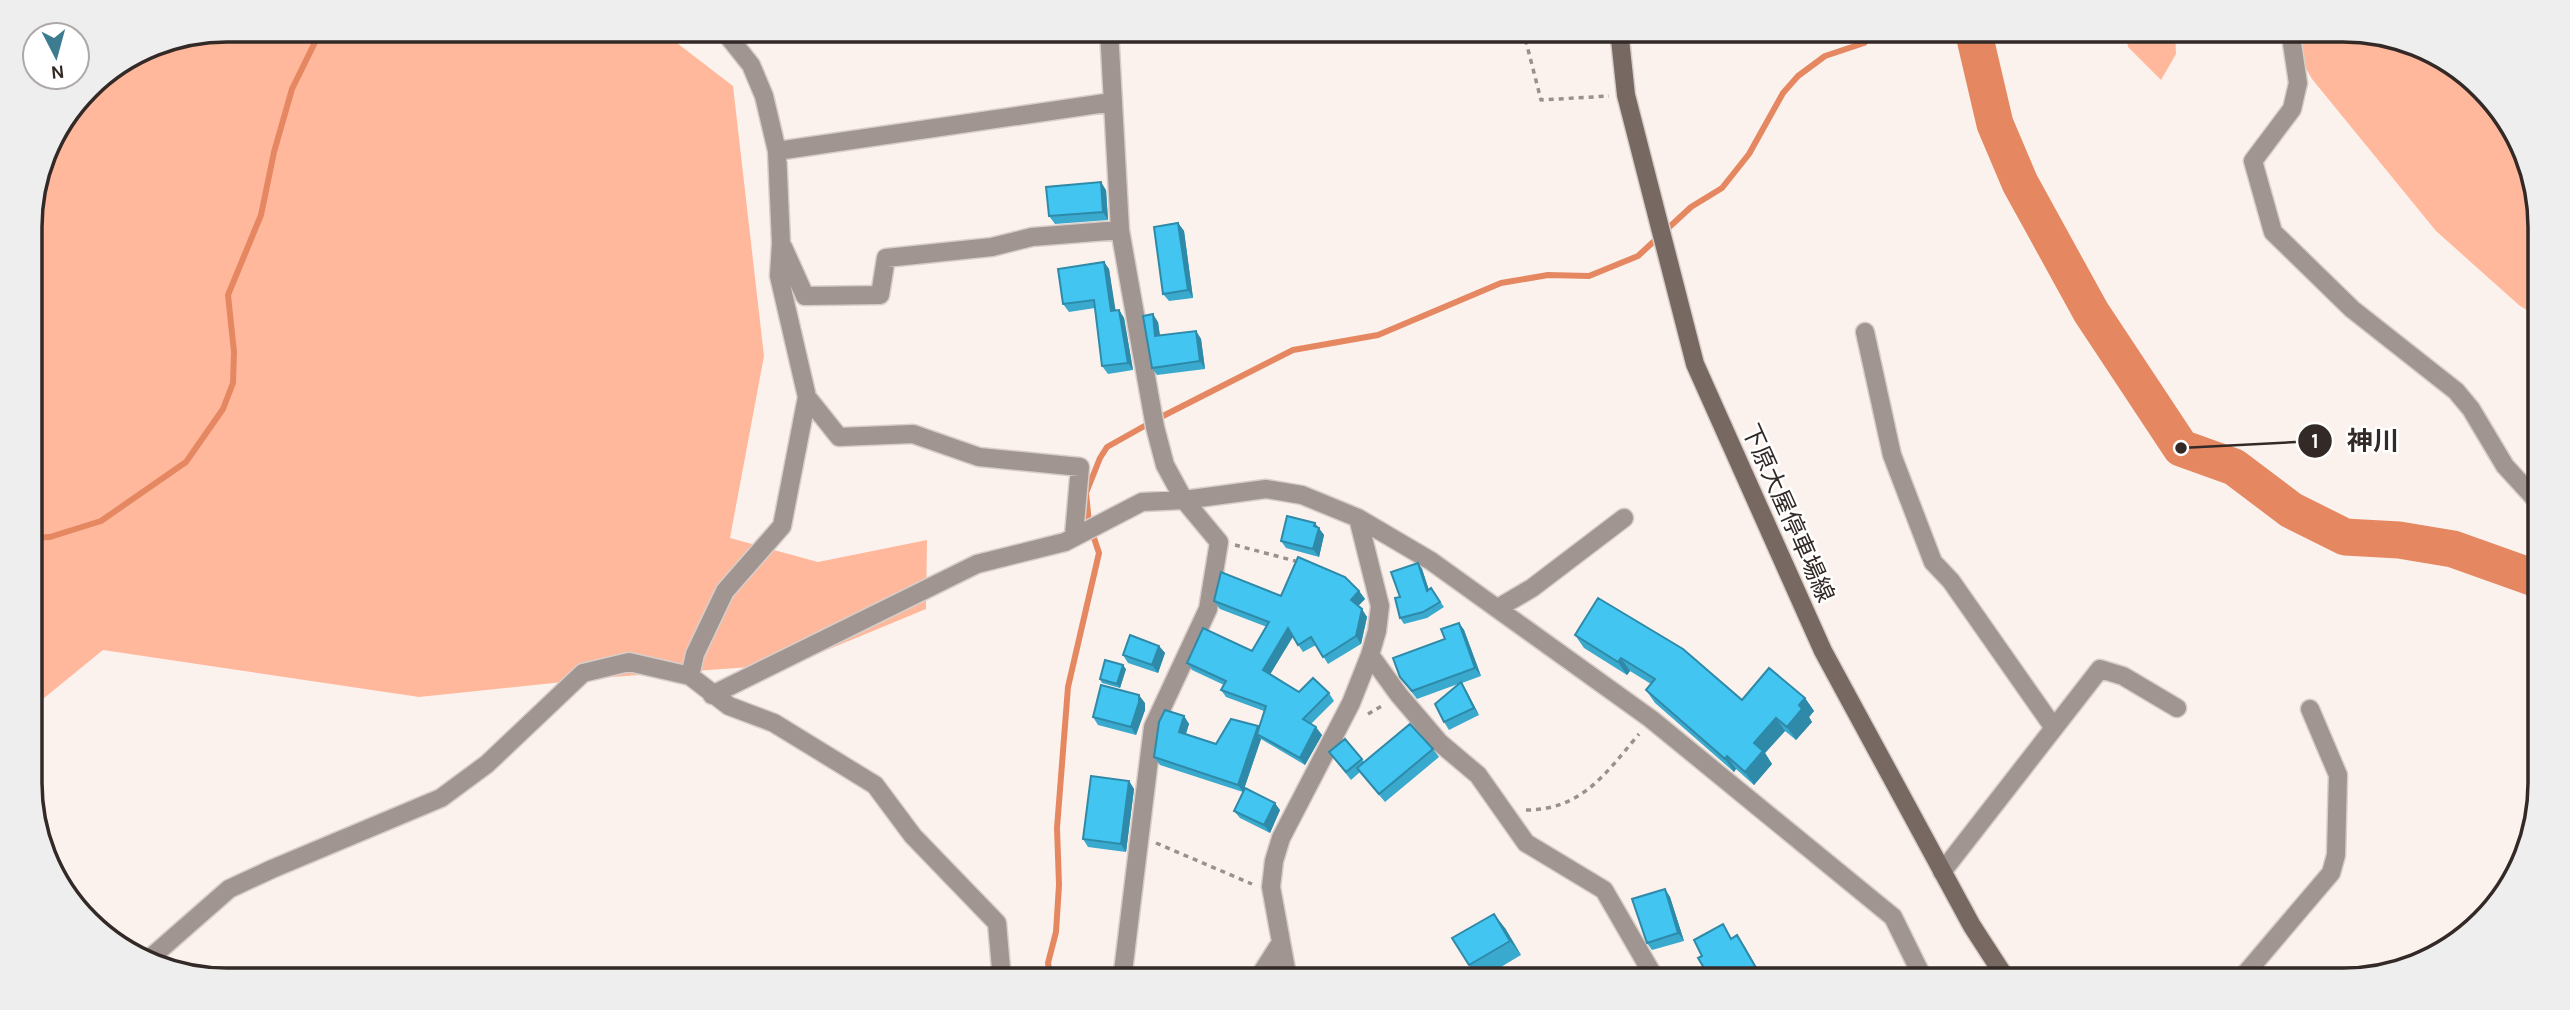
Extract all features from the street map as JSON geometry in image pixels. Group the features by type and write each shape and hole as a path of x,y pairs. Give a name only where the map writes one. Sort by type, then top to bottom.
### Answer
{"main road":[{"name":"下原大屋停車場線","path":"1620,42 1626,95 1695,364 1823,651 1942,872 1998,968"}],"street":[{"path":"690,676 695,654 725,591 782,526 807,397 779,276 781,243 777,151 764,96 751,65 733,42"},
{"path":"1110,42 1121,230 1155,427 1165,465 1184,500 1219,542 1208,609 1153,727 1124,968"},
{"path":"2292,42 2298,83 2292,109 2253,161 2273,232 2351,309 2456,391 2471,409 2505,466 2528,491"},
{"path":"777,151 1112,102"},
{"path":"781,243 805,296 865,296 880,295 886,258 992,247 1032,237 1121,230"},
{"path":"1865,332 1892,455 1933,562 1951,581 2054,727"},
{"path":"807,397 839,437 913,434 979,457 1080,467 1074,535"},
{"path":"712,695 976,564 1065,542 1142,502 1184,500 1266,489 1302,495 1358,518 1431,561 1651,719 1894,917 1918,968"},
{"path":"1285,968 1271,887 1274,861 1281,838 1341,724 1370,655 1380,606 1358,518"},
{"path":"1498,608 1532,588 1624,518"},
{"path":"1370,655 1399,695 1440,743 1478,775 1526,843 1604,890 1649,968"},
{"path":"156,953 229,889 441,797 487,764 583,674 629,662 690,676 729,706 774,723 875,785 913,836 997,923 1001,968"},
{"path":"1942,872 2100,669 2123,676 2177,708"},
{"path":"2249,968 2331,873 2336,856 2338,775 2310,709"},
{"path":"1265,968 1280,944"}],"path":[{"path":"1526,42 1541,100 1626,95"},
{"path":"1219,542 1303,564"},
{"path":"1341,724 1352,724 1399,695"},
{"path":"1503,810 1536,810 1571,801 1594,787 1651,719"},
{"path":"1140,836 1257,886 1271,887"}],"shaded area":[{"path":"227,42 676,42 733,86 764,356 730,538 818,562 927,540 926,609 793,664 612,677 419,697 103,650 42,700 42,215 48,179 56,156 80,114 114,80 145,61 179,48"},
{"path":"2127,42 2176,42 2176,54 2161,80 2128,47"},
{"path":"2291,42 2355,42 2402,52 2435,67 2474,96 2503,135 2522,179 2528,227 2528,311 2436,231 2312,79"}],"building":[{"path":"1101,182 1103,212 1049,216 1046,187"},
{"path":"1178,223 1188,290 1163,294 1154,227"},
{"path":"1104,262 1111,311 1119,310 1128,363 1102,366 1094,300 1063,304 1058,269"},
{"path":"1153,314 1155,336 1196,331 1200,361 1152,368 1143,316"},
{"path":"1287,516 1315,523 1314,526 1319,528 1313,549 1281,541"},
{"path":"1298,557 1345,577 1359,591 1351,600 1362,609 1356,636 1323,657 1311,637 1298,645 1288,628 1263,670 1299,692 1313,678 1329,693 1303,719 1316,727 1300,758 1257,734 1266,706 1221,690 1226,681 1187,663 1203,628 1252,651 1269,622 1214,601 1221,572 1281,596"},
{"path":"1418,563 1427,591 1431,588 1440,602 1423,612 1400,618 1395,598 1400,597 1391,572"},
{"path":"1598,598 1683,649 1742,700 1769,668 1805,698 1799,705 1802,709 1787,727 1776,718 1754,743 1763,751 1745,772 1727,756 1725,759 1646,690 1655,679 1621,658 1618,662 1575,635"},
{"path":"1459,623 1475,668 1412,691 1400,677 1393,658 1445,639 1441,629"},
{"path":"1130,635 1159,646 1152,665 1123,655"},
{"path":"1105,660 1123,665 1117,684 1100,679"},
{"path":"1461,682 1474,708 1444,722 1435,704"},
{"path":"1101,685 1139,695 1131,727 1093,717"},
{"path":"1165,710 1184,716 1179,732 1216,744 1231,719 1258,726 1238,785 1154,757 1159,722"},
{"path":"1410,724 1433,749 1379,794 1357,768"},
{"path":"1345,739 1362,759 1346,772 1329,752"},
{"path":"1091,776 1129,781 1121,844 1083,839"},
{"path":"1245,788 1275,803 1264,825 1234,811"},
{"path":"1665,889 1678,933 1647,943 1632,899"},
{"path":"1494,914 1510,941 1469,965 1452,938"},
{"path":"1723,924 1731,939 1737,935 1756,968 1704,968 1698,958 1702,956 1694,940"}],"waterway":[{"path":"42,537 101,521 186,462 223,409 233,383 234,352 228,295 261,215 274,152 292,89 315,42"},
{"path":"1159,418 1293,350 1378,335 1501,283 1548,275 1589,276 1638,256 1691,207 1722,188 1749,154 1783,93 1798,76 1825,56 1865,42"},
{"path":"1976,42 1995,124 2020,183 2091,312 2181,448 2234,467 2291,510 2345,537 2399,540 2453,549 2528,576"},
{"path":"1089,523 1086,493 1100,458 1107,447 1148,424"},
{"path":"1049,968 1056,932 1059,885 1057,828 1068,687 1099,553 1094,538"}],"place":[{"name":"神川","path":"2181,448"}]}
